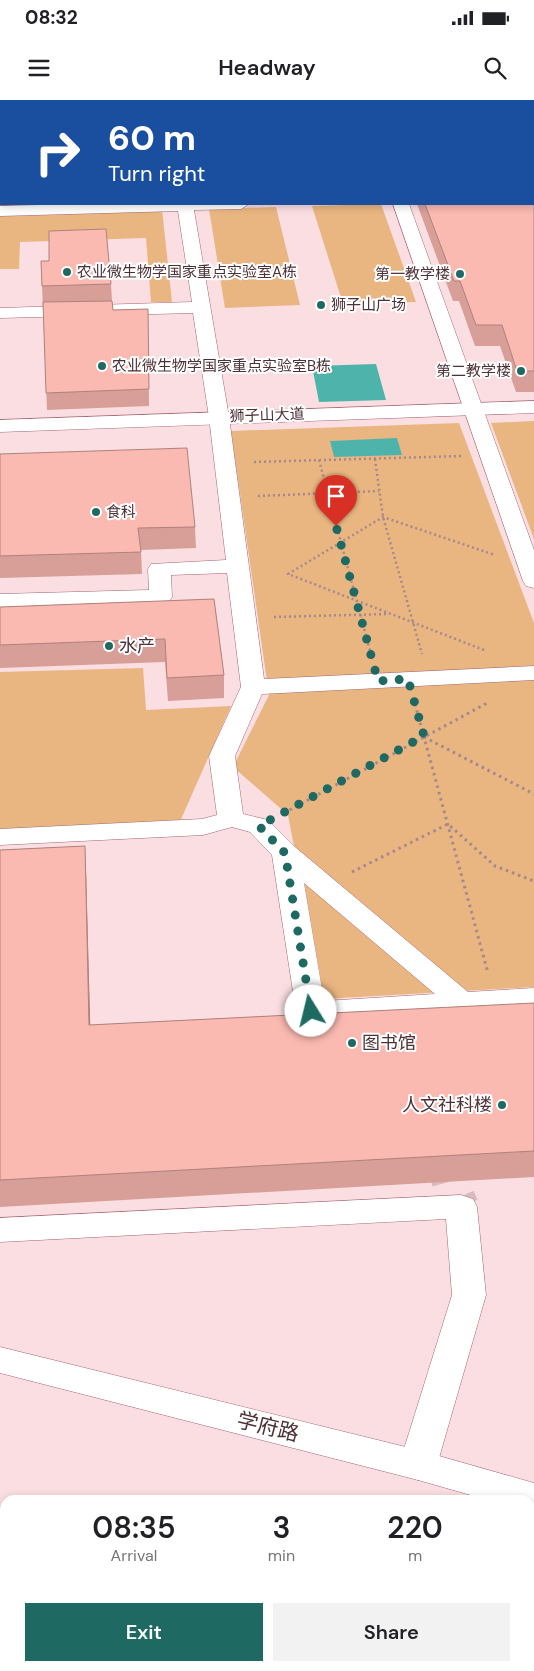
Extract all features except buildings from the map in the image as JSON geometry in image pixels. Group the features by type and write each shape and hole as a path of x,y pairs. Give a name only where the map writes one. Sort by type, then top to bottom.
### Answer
{"street":[{"path":"0,210 185,205 219,417 223,463 253,686 222,756 231,819"},
{"path":"401,205 475,409 531,574"},
{"path":"0,313 202,307"},
{"name":"狮子山大道","path":"0,426 534,407"},
{"path":"0,602 161,597 159,569 237,566"},
{"path":"253,686 534,673"},
{"path":"0,838 203,827 231,819 259,826 285,853 460,1000"},
{"path":"285,853 311,1011 460,1000 534,997"},
{"path":"494,998 534,981"},
{"path":"0,1230 461,1207 470,1295 418,1465"},
{"name":"学府路","path":"0,1360 418,1465 523,1495"}],"path":[{"path":"223,463 490,455"},
{"path":"375,459 383,518 411,622 424,736 494,998"},
{"path":"319,460 378,681"},
{"path":"228,497 380,491"},
{"path":"383,518 531,574"},
{"path":"383,518 288,574 490,652"},
{"path":"243,617 391,614"},
{"path":"259,826 492,700"},
{"path":"424,736 534,794"},
{"path":"448,824 495,866 534,881"},
{"path":"324,886 448,824"}],"shaded area":[{"path":"381,205 416,302 343,304 312,206"},
{"path":"276,207 300,305 225,308 209,209"},
{"path":"162,209 172,302 151,302 146,238 20,242 19,269 0,269 0,213"},
{"path":"534,421 534,539 491,423"},
{"path":"459,423 534,623 534,987 323,999 288,815 233,767 269,695 231,431"},
{"path":"143,668 146,710 231,706 178,826 0,833 0,672"}],"water":[{"path":"376,364 386,400 319,402 312,366"},
{"path":"397,438 402,455 334,457 330,441"}],"tunnel":[{"path":"440,1147 450,1182 461,1207"}],"place":[{"name":"农业微生物学国家重点实验室A栋","path":"67,272"},
{"name":"第一教学楼","path":"460,274"},
{"name":"狮子山广场","path":"321,305"},
{"name":"农业微生物学国家重点实验室B栋","path":"102,366"},
{"name":"第二教学楼","path":"521,371"},
{"name":"食科","path":"96,512"},
{"name":"水产","path":"109,646"},
{"name":"图书馆","path":"352,1043"},
{"name":"人文社科楼","path":"502,1105"}],"route":[{"path":"311,1011 285,853 259,826 424,736 408,679 378,681 336,526"}]}
